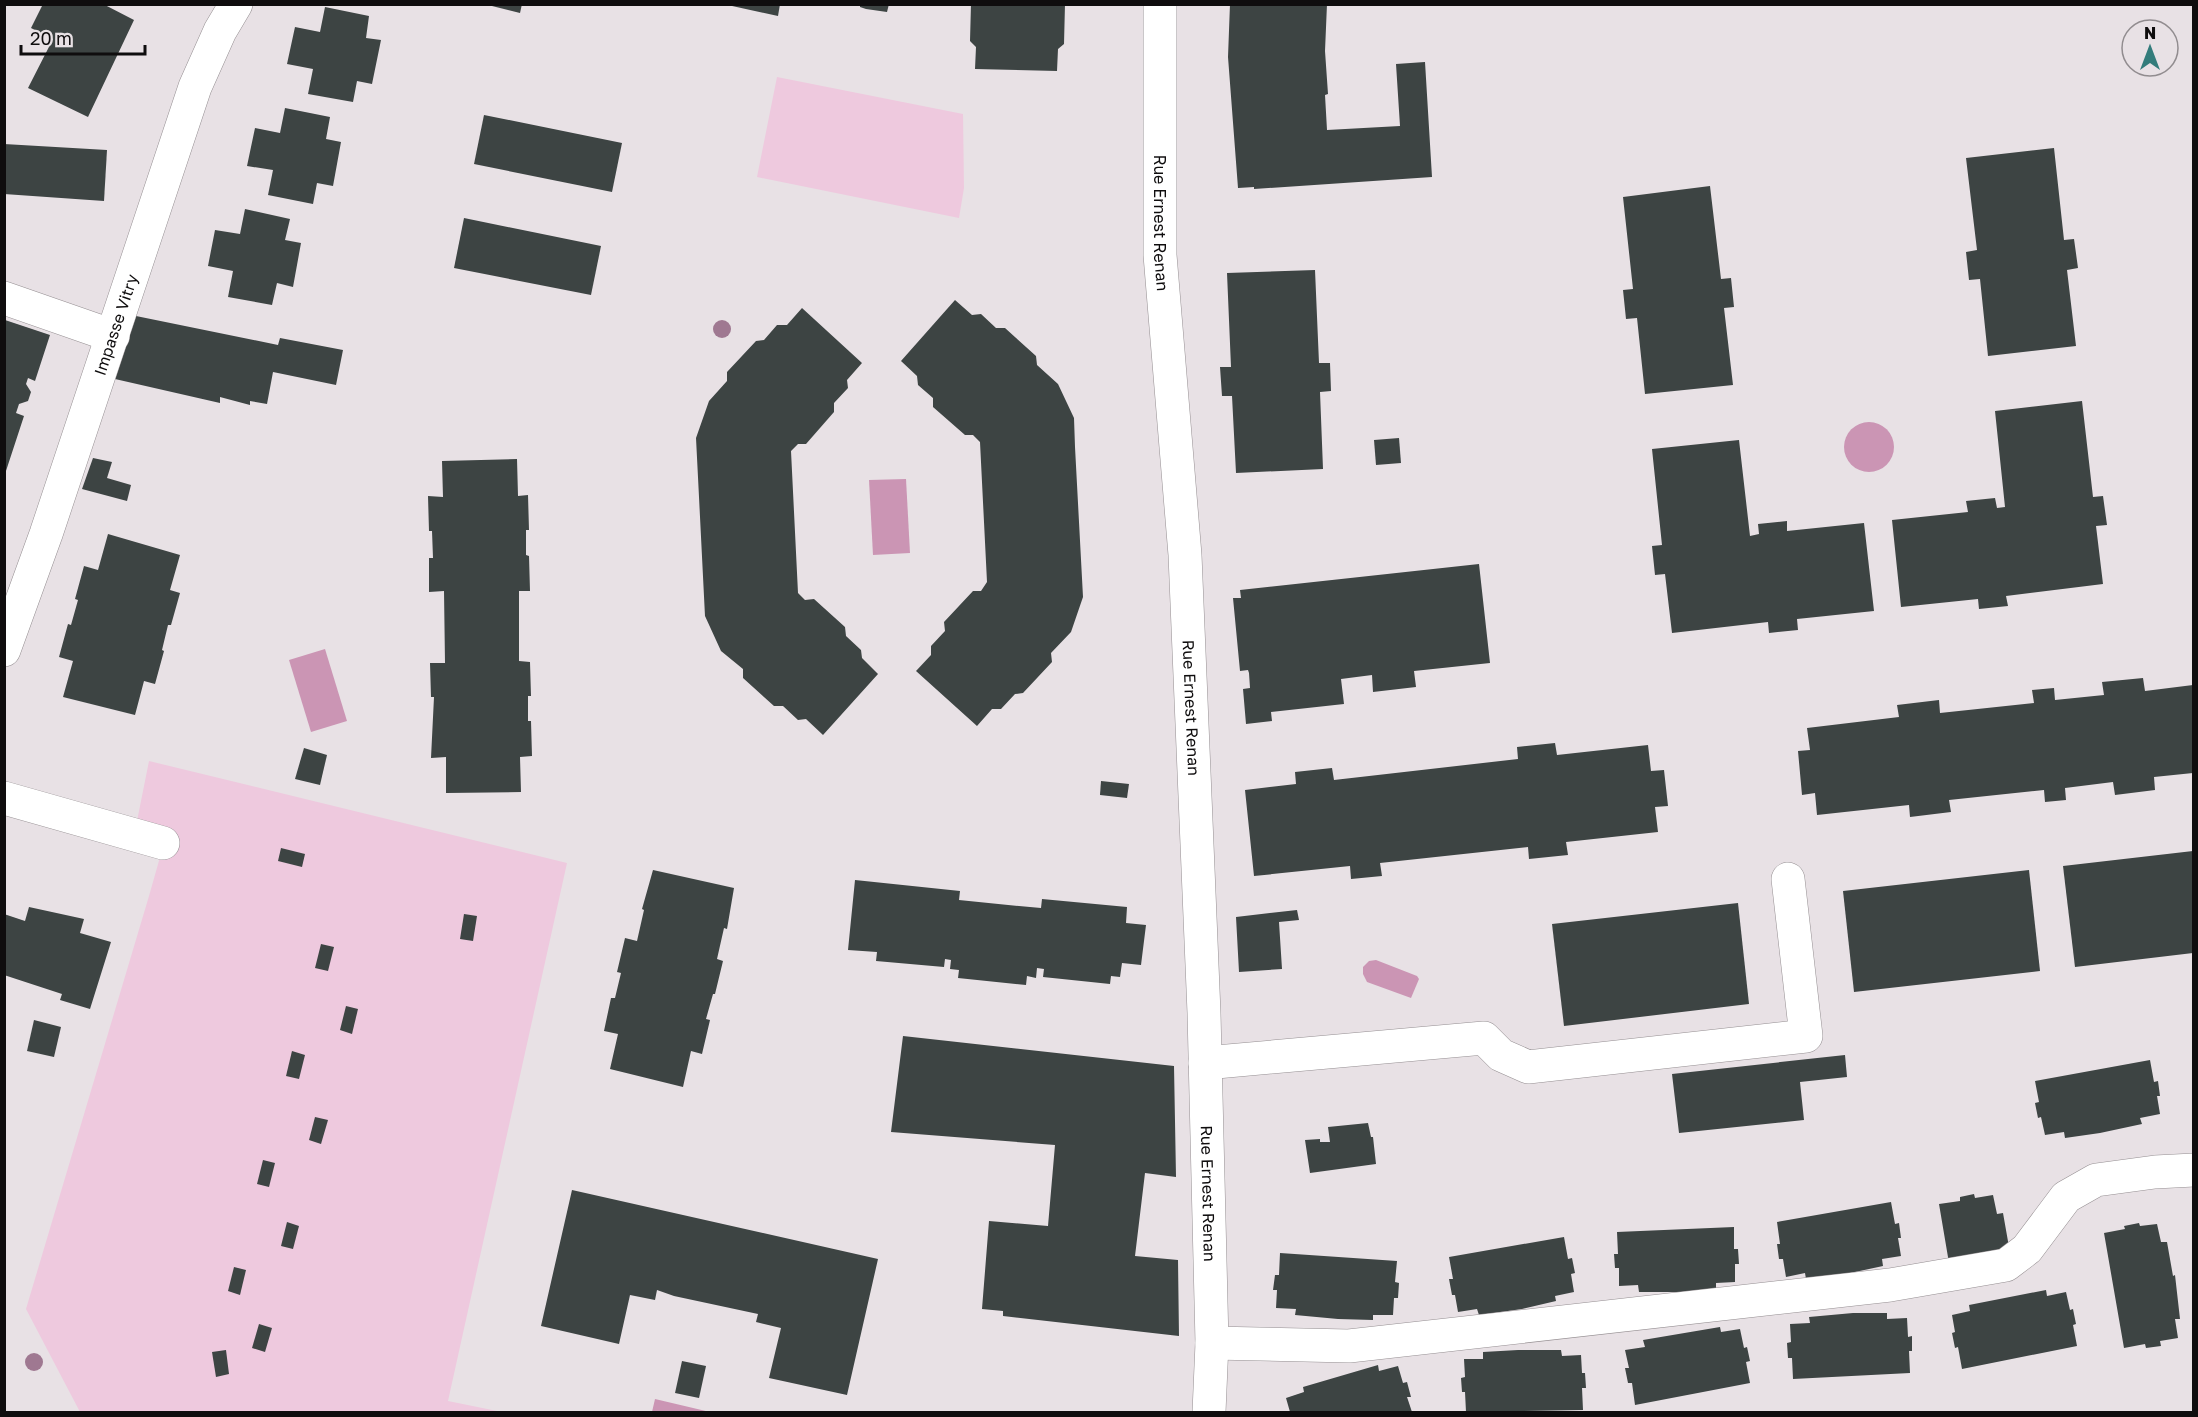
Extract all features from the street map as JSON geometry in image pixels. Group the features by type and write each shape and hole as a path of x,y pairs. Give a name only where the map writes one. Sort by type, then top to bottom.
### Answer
{"street":[{"name":"Impasse Vitry","path":"4,650 113,336 195,87 220,31 236,4"},
{"name":"Rue Ernest Renan","path":"1160,4 1160,255 1185,555 1205,1063 1212,1343 1209,1413"},
{"path":"4,298 113,336"},
{"path":"4,798 163,843"},
{"path":"1205,1063 1484,1038 1501,1055 1527,1067 1806,1036 1788,879"},
{"path":"1212,1343 1349,1346 1890,1285 2006,1265 2027,1249 2066,1197 2096,1180 2155,1172 2193,1170"}],"shaded area":[{"path":"777,77 963,114 964,188 959,218 757,177"},
{"path":"1869,422 1878,424 1889,433 1894,447 1892,456 1883,467 1869,472 1860,470 1849,461 1844,447 1846,438 1855,427"},
{"path":"906,479 910,553 873,555 869,480"},
{"path":"325,649 347,721 311,732 289,660"},
{"path":"149,761 567,863 448,1401 502,1412 80,1412 26,1309 166,836 136,826"},
{"path":"1376,960 1417,976 1419,979 1411,998 1367,982 1363,974 1363,967 1369,961"},
{"path":"655,1399 710,1412 652,1412"}],"building":[{"path":"43,4 103,4 134,20 88,117 28,88 53,39 31,28"},
{"path":"484,4 522,4 520,13"},
{"path":"723,4 780,4 778,16"},
{"path":"860,4 889,4 887,12 866,9 860,7"},
{"path":"971,4 1065,4 1064,44 1058,49 1057,71 975,69 976,47 970,41"},
{"path":"1230,4 1327,4 1325,51 1328,94 1325,95 1327,130 1400,126 1396,64 1425,62 1432,177 1254,189 1254,187 1238,188 1228,57"},
{"path":"325,7 369,16 366,38 381,40 372,84 357,81 353,102 308,94 313,69 287,64 295,27 320,32"},
{"path":"285,108 330,117 326,139 341,142 333,186 317,183 313,204 268,195 273,170 247,166 255,128 280,133"},
{"path":"484,115 622,143 612,192 474,164"},
{"path":"4,144 107,150 104,201 4,194"},
{"path":"2054,148 2064,240 2074,239 2078,268 2067,270 2076,346 1988,356 1980,279 1969,280 1966,252 1977,250 1966,158"},
{"path":"1710,186 1721,279 1731,278 1734,307 1724,308 1733,385 1645,394 1637,318 1626,319 1623,290 1633,289 1623,197"},
{"path":"245,209 290,219 285,240 301,243 293,287 277,283 272,305 228,297 233,271 208,266 215,230 240,234"},
{"path":"464,218 601,246 591,295 454,268"},
{"path":"1315,270 1319,363 1330,363 1331,391 1320,392 1323,469 1236,473 1232,396 1222,396 1220,367 1231,367 1227,273"},
{"path":"955,300 972,315 981,314 996,328 1005,328 1036,356 1037,365 1058,384 1074,418 1083,597 1071,632 1051,653 1052,662 1023,693 1015,694 1001,709 992,709 977,726 916,671 931,655 931,646 945,631 944,622 973,591 981,591 987,582 980,442 973,435 965,435 933,407 933,398 918,385 917,376 901,361"},
{"path":"802,308 862,363 847,380 848,388 834,403 834,412 806,444 798,444 791,451 798,593 805,600 814,599 845,627 846,636 861,650 862,658 878,674 823,735 806,719 798,720 783,706 774,706 743,678 743,669 721,651 705,616 696,438 709,401 727,381 727,372 756,341 764,340 777,325 787,325"},
{"path":"136,316 278,345 280,338 343,350 336,385 273,372 267,404 250,401 250,405 220,397 220,403 115,379"},
{"path":"5,320 50,335 35,381 28,378 26,384 31,392 28,401 19,404 16,413 24,416 5,474"},
{"path":"2082,401 2093,497 2103,496 2107,525 2096,526 2103,584 2006,596 2008,606 1979,609 1978,599 1901,607 1892,520 1968,512 1966,501 1995,498 1997,508 2005,507 1995,411"},
{"path":"1399,438 1401,463 1376,465 1374,440"},
{"path":"1739,440 1750,536 1759,534 1758,524 1787,521 1787,531 1864,523 1874,611 1797,619 1798,630 1769,633 1768,622 1672,633 1665,574 1655,575 1652,546 1662,545 1652,449"},
{"path":"93,458 112,462 107,478 131,485 127,501 82,489"},
{"path":"517,459 518,496 528,495 529,530 526,530 526,555 529,556 530,591 519,591 519,661 530,662 531,696 528,696 528,721 531,721 532,756 520,757 521,792 446,793 446,757 431,758 434,697 431,697 430,663 445,663 444,591 429,592 429,558 433,558 432,531 429,531 428,496 443,497 442,461"},
{"path":"108,534 180,555 170,590 180,593 171,625 168,625 155,684 144,681 135,715 63,697 73,661 59,657 68,624 71,625 78,600 75,599 84,566 98,570"},
{"path":"1479,564 1490,663 1414,671 1416,687 1373,692 1372,675 1341,679 1344,704 1271,712 1272,721 1246,724 1243,689 1250,688 1249,673 1248,670 1240,671 1233,598 1241,598 1240,590"},
{"path":"2143,678 2145,691 2193,685 2193,773 2154,777 2155,790 2115,795 2113,782 2065,788 2066,800 2045,802 2044,790 1949,800 1951,812 1910,817 1909,805 1817,815 1815,793 1802,795 1798,751 1810,750 1807,728 1899,717 1897,705 1939,700 1940,713 2034,703 2032,690 2054,688 2055,700 2104,695 2102,682"},
{"path":"1555,743 1557,755 1648,745 1651,771 1664,770 1668,806 1655,807 1658,832 1566,842 1568,855 1529,859 1528,847 1380,863 1382,876 1351,879 1350,866 1254,876 1245,790 1296,784 1295,772 1332,768 1334,780 1518,759 1517,747"},
{"path":"304,748 327,755 320,785 295,779"},
{"path":"1101,781 1129,784 1127,798 1100,795"},
{"path":"281,848 305,854 302,867 278,861"},
{"path":"2193,851 2193,953 2075,967 2063,866"},
{"path":"653,870 734,888 727,929 724,928 717,959 723,961 706,1019 710,1020 702,1054 691,1051 683,1087 610,1069 618,1034 604,1031 611,998 615,998 621,973 617,972 625,938 637,941 644,910 642,909"},
{"path":"2029,870 2040,971 1854,992 1843,891"},
{"path":"855,880 960,891 959,900 1019,906 1041,908 1042,899 1127,907 1126,923 1146,925 1141,965 1122,963 1120,977 1111,976 1110,984 1043,977 1044,969 1037,968 1036,978 1027,976 1026,985 958,978 959,970 950,969 951,960 945,959 944,967 876,961 877,952 848,950"},
{"path":"1738,903 1749,1004 1564,1026 1552,924"},
{"path":"29,907 84,919 80,933 111,942 90,1009 60,1000 62,994 4,975 4,914 25,921"},
{"path":"1297,910 1299,920 1279,922 1282,969 1239,972 1236,917"},
{"path":"464,914 477,916 473,941 460,939"},
{"path":"321,944 334,947 328,971 315,968"},
{"path":"346,1006 358,1009 352,1034 340,1030"},
{"path":"34,1020 61,1027 54,1057 27,1051"},
{"path":"903,1036 1174,1066 1176,1177 1145,1173 1135,1256 1178,1260 1179,1336 1003,1316 1003,1311 982,1309 989,1221 1048,1226 1055,1145 891,1132"},
{"path":"292,1051 305,1055 299,1079 286,1076"},
{"path":"1845,1055 1847,1077 1800,1082 1804,1120 1679,1133 1672,1074"},
{"path":"2150,1060 2154,1082 2158,1081 2160,1096 2157,1096 2160,1114 2140,1118 2142,1124 2100,1133 2065,1138 2064,1132 2045,1135 2035,1103 2039,1102 2035,1081"},
{"path":"315,1117 328,1120 321,1144 309,1140"},
{"path":"1368,1123 1371,1137 1373,1137 1376,1164 1310,1173 1305,1140 1320,1139 1320,1142 1330,1142 1328,1127"},
{"path":"263,1160 275,1163 269,1187 257,1184"},
{"path":"572,1190 878,1259 847,1395 769,1378 781,1328 756,1322 758,1314 674,1296 657,1290 655,1300 630,1295 619,1344 541,1326"},
{"path":"1974,1194 1975,1198 1993,1195 1997,1214 2003,1213 2009,1247 1949,1263 1939,1204 1960,1201 1960,1197"},
{"path":"1891,1202 1895,1224 1899,1223 1901,1238 1898,1238 1901,1256 1882,1259 1883,1266 1841,1275 1806,1279 1805,1273 1786,1277 1783,1259 1779,1259 1777,1244 1780,1244 1777,1222"},
{"path":"287,1222 299,1226 293,1249 281,1246"},
{"path":"2139,1223 2140,1226 2157,1224 2161,1242 2167,1242 2173,1276 2175,1275 2180,1319 2175,1319 2178,1338 2160,1341 2161,1346 2146,1348 2145,1344 2124,1348 2104,1233 2125,1229 2124,1226"},
{"path":"1734,1227 1734,1249 1738,1249 1739,1264 1735,1264 1735,1282 1716,1283 1716,1289 1682,1292 1639,1292 1638,1285 1619,1286 1619,1268 1615,1268 1614,1254 1618,1254 1617,1232"},
{"path":"1564,1237 1568,1259 1572,1258 1575,1273 1571,1274 1574,1292 1555,1296 1556,1301 1522,1309 1479,1315 1477,1309 1458,1312 1449,1279 1453,1279 1449,1257"},
{"path":"1280,1253 1397,1261 1395,1282 1399,1283 1398,1298 1394,1298 1393,1315 1373,1315 1373,1320 1338,1319 1295,1315 1296,1309 1276,1308 1277,1290 1273,1290 1275,1275 1279,1275"},
{"path":"234,1267 246,1270 240,1295 228,1291"},
{"path":"2046,1290 2047,1296 2066,1292 2070,1310 2073,1309 2077,1346 1962,1369 1958,1347 1955,1348 1952,1333 1955,1332 1952,1315 1970,1311 1969,1305"},
{"path":"1887,1313 1887,1319 1907,1318 1908,1337 1912,1336 1912,1351 1909,1351 1910,1373 1793,1379 1792,1358 1788,1358 1787,1343 1791,1342 1790,1324 1810,1323 1809,1317"},
{"path":"259,1324 272,1328 265,1352 252,1348"},
{"path":"1720,1327 1721,1332 1740,1329 1744,1348 1747,1347 1750,1361 1746,1362 1750,1383 1635,1405 1632,1383 1628,1383 1625,1368 1629,1368 1625,1350 1645,1347 1643,1340"},
{"path":"226,1350 229,1374 216,1377 212,1352"},
{"path":"1561,1350 1562,1356 1581,1355 1586,1388 1582,1388 1583,1410 1466,1412 1465,1392 1462,1392 1461,1378 1465,1377 1464,1359 1483,1359 1483,1352"},
{"path":"682,1361 706,1366 699,1398 675,1393"},
{"path":"1378,1365 1379,1371 1398,1366 1403,1383 1407,1382 1411,1397 1407,1397 1412,1412 1290,1412 1286,1398 1304,1392 1303,1387"}]}
